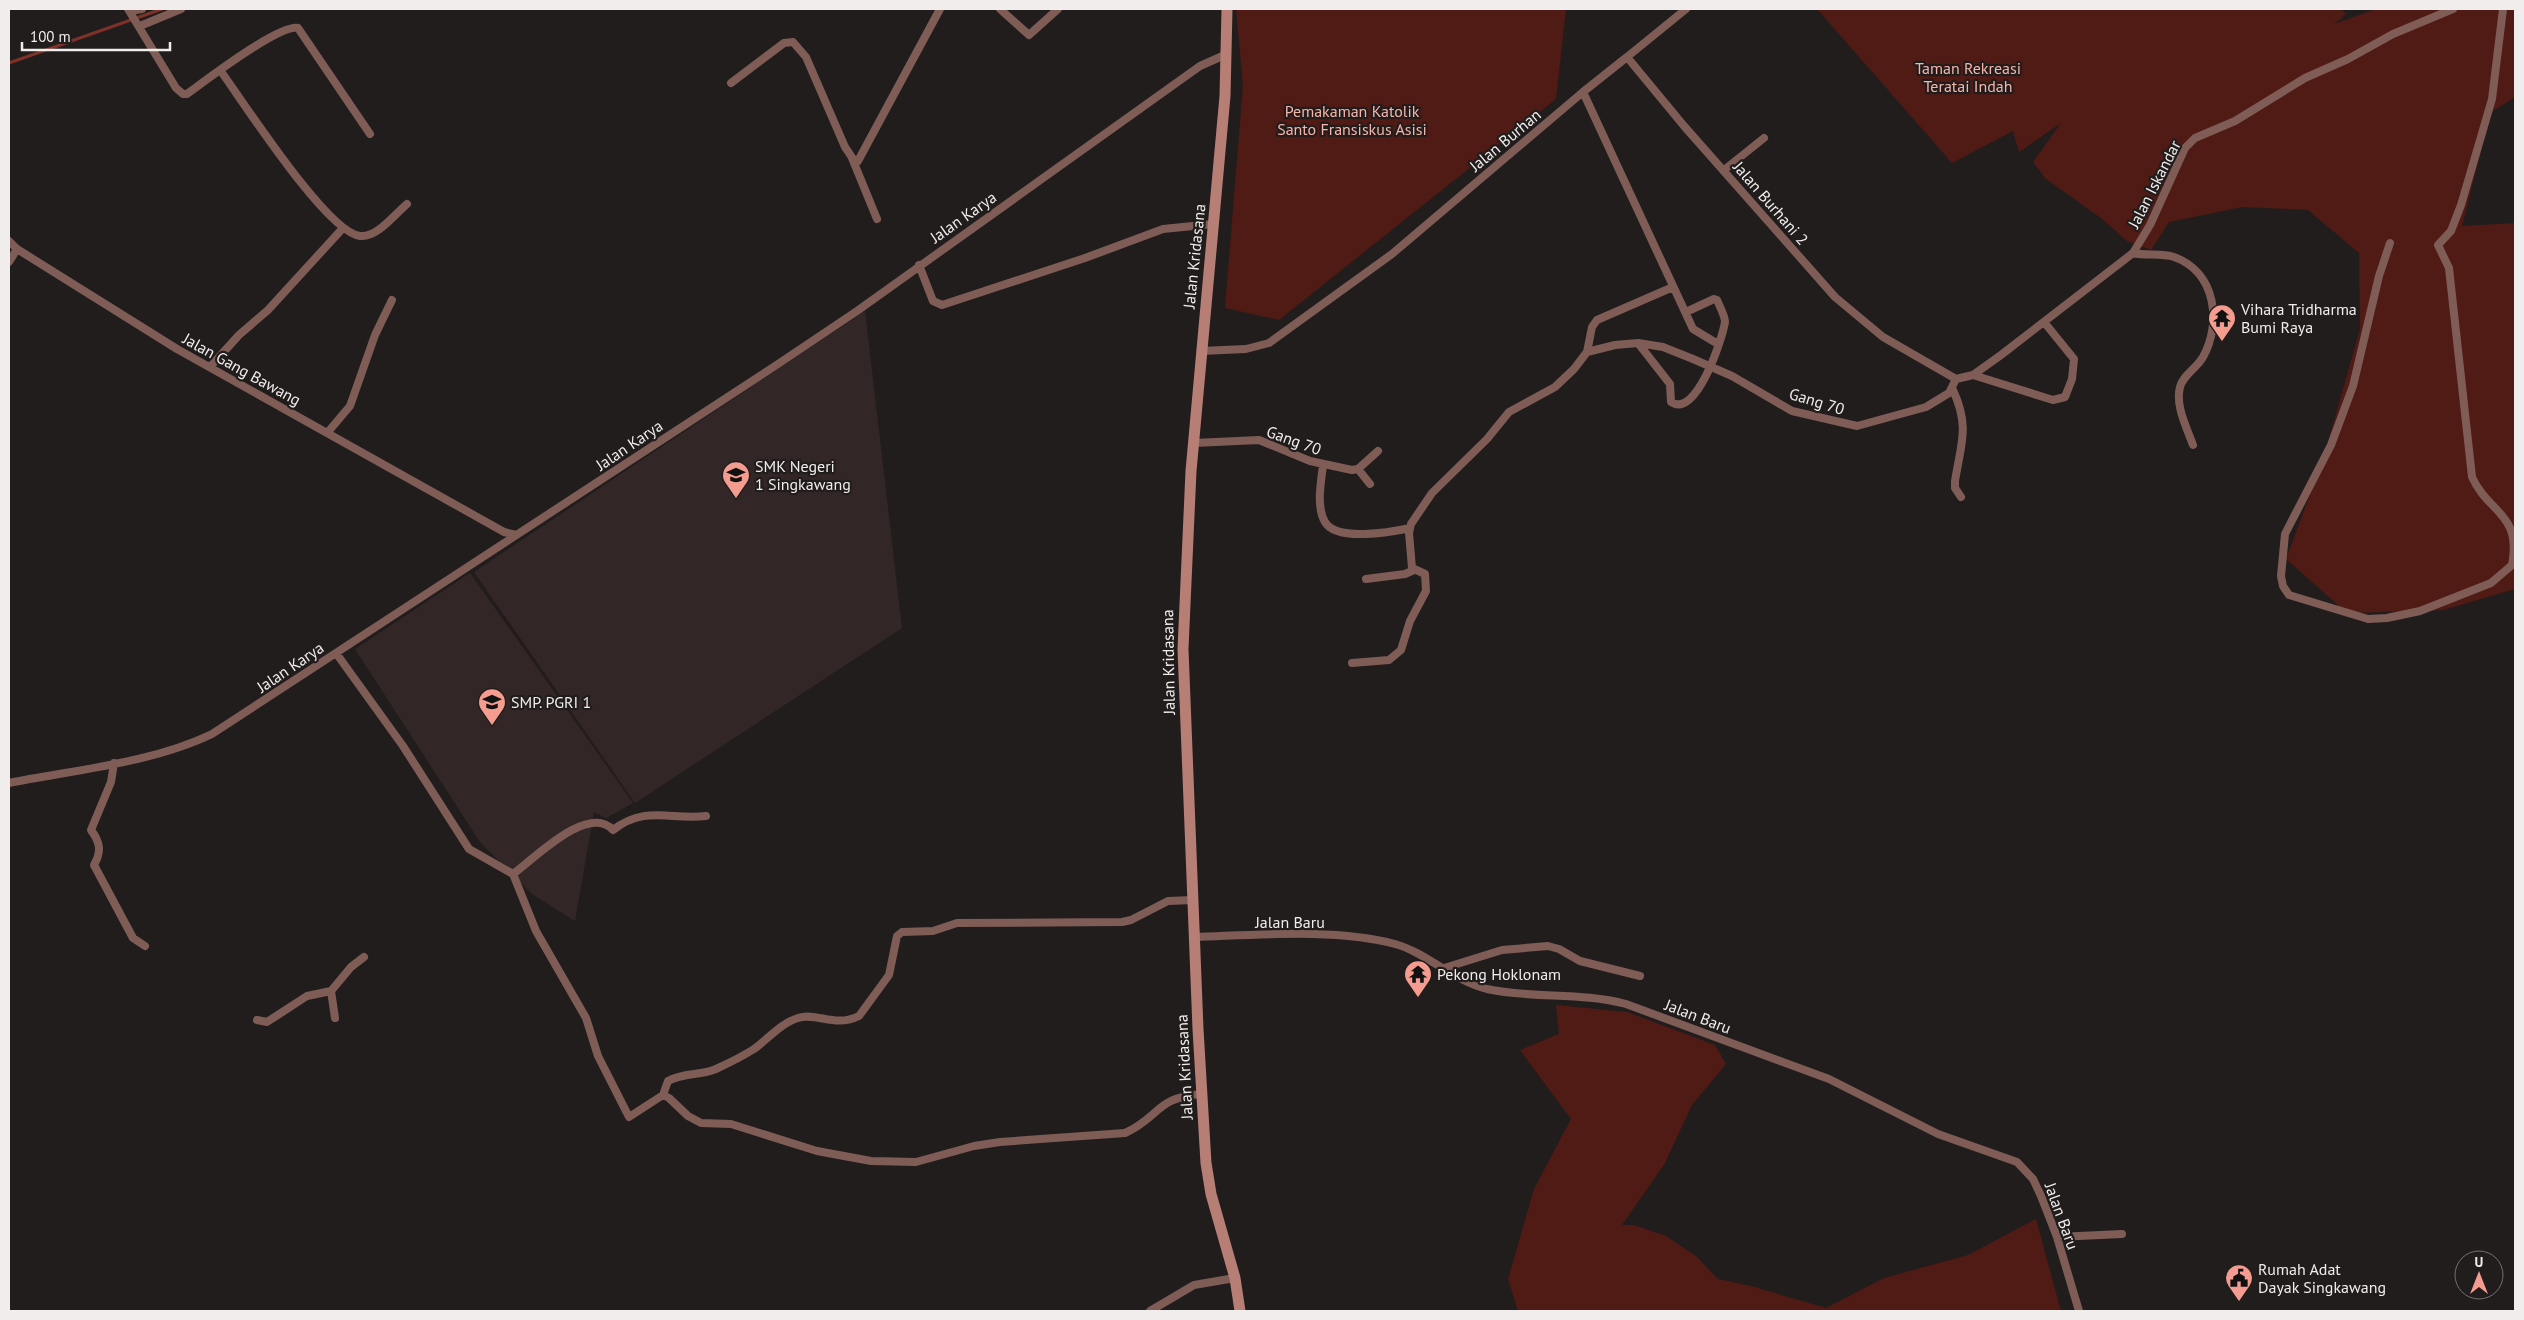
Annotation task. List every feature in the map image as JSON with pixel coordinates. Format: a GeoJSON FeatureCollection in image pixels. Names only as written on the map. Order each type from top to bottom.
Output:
{"type":"FeatureCollection","features":[{"type":"Feature","properties":{"kind":"street"},"geometry":{"type":"LineString","coordinates":[[142,9],[130,11],[160,63],[181,94],[187,94],[256,46],[291,28],[298,28],[370,134]]}},
{"type":"Feature","properties":{"kind":"street"},"geometry":{"type":"LineString","coordinates":[[139,24],[181,9]]}},
{"type":"Feature","properties":{"kind":"street"},"geometry":{"type":"LineString","coordinates":[[852,158],[856,161],[860,159],[940,9]]}},
{"type":"Feature","properties":{"kind":"street"},"geometry":{"type":"LineString","coordinates":[[1000,9],[1029,34],[1058,9]]}},
{"type":"Feature","properties":{"kind":"street","name":"Jalan Kridasana"},"geometry":{"type":"LineString","coordinates":[[1227,9],[1225,96],[1201,351],[1184,583],[1183,650],[1202,1094],[1208,1177],[1235,1278],[1240,1311]]}},
{"type":"Feature","properties":{"kind":"street"},"geometry":{"type":"LineString","coordinates":[[1686,9],[1583,92],[1693,329],[1718,344]]}},
{"type":"Feature","properties":{"kind":"street","name":"Jalan Iskandar"},"geometry":{"type":"LineString","coordinates":[[1956,379],[1973,375],[2133,253],[2150,225],[2185,148],[2195,138],[2235,120],[2304,78],[2348,59],[2394,34],[2453,9]]}},
{"type":"Feature","properties":{"kind":"street"},"geometry":{"type":"LineString","coordinates":[[2390,243],[2379,276],[2353,386],[2331,445],[2285,534],[2282,560],[2283,586],[2289,595],[2368,619],[2387,618],[2420,611],[2491,582],[2512,565],[2515,552],[2513,537],[2503,514],[2476,486],[2472,477],[2449,268],[2438,244],[2451,231],[2462,205],[2492,99],[2503,9]]}},
{"type":"Feature","properties":{"kind":"street"},"geometry":{"type":"LineString","coordinates":[[731,83],[784,43],[793,42],[806,57],[852,158],[877,219]]}},
{"type":"Feature","properties":{"kind":"street","name":"Jalan Karya"},"geometry":{"type":"LineString","coordinates":[[10,783],[172,749],[212,734],[776,366],[864,306],[1200,66],[1227,54]]}},
{"type":"Feature","properties":{"kind":"street","name":"Jalan Burhani 2"},"geometry":{"type":"LineString","coordinates":[[1626,57],[1835,297],[1883,337],[1956,379]]}},
{"type":"Feature","properties":{"kind":"street"},"geometry":{"type":"LineString","coordinates":[[220,70],[296,176],[343,228],[360,236],[371,233],[407,204]]}},
{"type":"Feature","properties":{"kind":"street","name":"Jalan Burhan"},"geometry":{"type":"LineString","coordinates":[[1201,351],[1246,349],[1270,343],[1392,254],[1583,92]]}},
{"type":"Feature","properties":{"kind":"street"},"geometry":{"type":"LineString","coordinates":[[1724,170],[1764,138]]}},
{"type":"Feature","properties":{"kind":"street"},"geometry":{"type":"LineString","coordinates":[[919,265],[933,301],[942,305],[1076,261],[1163,229],[1213,224]]}},
{"type":"Feature","properties":{"kind":"street"},"geometry":{"type":"LineString","coordinates":[[210,367],[239,335],[268,310],[343,228]]}},
{"type":"Feature","properties":{"kind":"street","name":"Jalan Gang Bawang"},"geometry":{"type":"LineString","coordinates":[[9,241],[17,249],[210,367],[467,512],[504,532],[516,535]]}},
{"type":"Feature","properties":{"kind":"street"},"geometry":{"type":"LineString","coordinates":[[9,262],[17,249]]}},
{"type":"Feature","properties":{"kind":"street"},"geometry":{"type":"LineString","coordinates":[[2133,253],[2174,257],[2194,269],[2210,290],[2213,310],[2210,341],[2194,370],[2183,380],[2179,395],[2181,410],[2193,446]]}},
{"type":"Feature","properties":{"kind":"street"},"geometry":{"type":"LineString","coordinates":[[1414,570],[1410,528],[1413,519],[1432,493],[1515,407],[1534,400],[1555,387],[1574,369],[1587,352],[1592,327],[1597,320],[1673,287]]}},
{"type":"Feature","properties":{"kind":"street"},"geometry":{"type":"LineString","coordinates":[[328,432],[350,406],[375,335],[392,300]]}},
{"type":"Feature","properties":{"kind":"street"},"geometry":{"type":"LineString","coordinates":[[1638,343],[1670,384],[1671,402],[1683,404],[1691,401],[1710,367],[1725,321],[1717,300],[1711,300],[1686,312]]}},
{"type":"Feature","properties":{"kind":"street"},"geometry":{"type":"LineString","coordinates":[[1973,375],[2053,400],[2065,397],[2072,379],[2074,359],[2044,322]]}},
{"type":"Feature","properties":{"kind":"street","name":"Gang 70"},"geometry":{"type":"LineString","coordinates":[[1587,352],[1615,345],[1638,343],[1663,347],[1710,367],[1792,411],[1857,426],[1920,409],[1953,390]]}},
{"type":"Feature","properties":{"kind":"street"},"geometry":{"type":"LineString","coordinates":[[1956,379],[1953,390],[1963,420],[1964,432],[1955,482],[1955,488],[1961,497]]}},
{"type":"Feature","properties":{"kind":"street","name":"Gang 70"},"geometry":{"type":"LineString","coordinates":[[1194,444],[1259,440],[1323,465],[1358,469]]}},
{"type":"Feature","properties":{"kind":"street"},"geometry":{"type":"LineString","coordinates":[[1370,484],[1358,469],[1378,451]]}},
{"type":"Feature","properties":{"kind":"street"},"geometry":{"type":"LineString","coordinates":[[1323,465],[1321,511],[1324,521],[1329,527],[1353,534],[1375,534],[1410,528]]}},
{"type":"Feature","properties":{"kind":"street"},"geometry":{"type":"LineString","coordinates":[[1352,663],[1389,660],[1401,650],[1410,621],[1426,591],[1425,574],[1414,570],[1405,574],[1366,580]]}},
{"type":"Feature","properties":{"kind":"street"},"geometry":{"type":"LineString","coordinates":[[336,653],[403,746],[469,849],[513,874],[536,931],[586,1018],[598,1056],[628,1117],[663,1095],[668,1080],[682,1074],[706,1073],[716,1069],[752,1050],[779,1028],[798,1018],[837,1022],[851,1020],[859,1016],[889,975],[899,933],[908,930],[943,928],[957,923],[1122,922],[1131,920],[1168,901],[1193,900]]}},
{"type":"Feature","properties":{"kind":"street"},"geometry":{"type":"LineString","coordinates":[[114,762],[111,782],[91,830],[100,842],[99,857],[94,865],[133,938],[145,946]]}},
{"type":"Feature","properties":{"kind":"street"},"geometry":{"type":"LineString","coordinates":[[513,874],[581,824],[596,822],[613,830],[625,820],[653,813],[688,818],[706,816]]}},
{"type":"Feature","properties":{"kind":"street","name":"Jalan Baru"},"geometry":{"type":"LineString","coordinates":[[1195,937],[1317,936],[1377,940],[1403,947],[1441,970],[1468,983],[1488,989],[1595,997],[1626,1004],[1841,1084],[1938,1134],[2018,1162],[2037,1187],[2057,1237],[2079,1311]]}},
{"type":"Feature","properties":{"kind":"street"},"geometry":{"type":"LineString","coordinates":[[1441,970],[1502,950],[1548,946],[1558,949],[1580,961],[1640,976]]}},
{"type":"Feature","properties":{"kind":"street"},"geometry":{"type":"LineString","coordinates":[[257,1020],[267,1022],[307,996],[331,991],[351,967],[364,957]]}},
{"type":"Feature","properties":{"kind":"street"},"geometry":{"type":"LineString","coordinates":[[331,991],[335,1018]]}},
{"type":"Feature","properties":{"kind":"street"},"geometry":{"type":"LineString","coordinates":[[663,1095],[669,1098],[688,1116],[701,1123],[731,1124],[842,1158],[895,1163],[916,1162],[974,1146],[1000,1142],[1118,1135],[1133,1130],[1168,1102],[1179,1097],[1202,1094]]}},
{"type":"Feature","properties":{"kind":"street"},"geometry":{"type":"LineString","coordinates":[[2057,1237],[2122,1234]]}},
{"type":"Feature","properties":{"kind":"street"},"geometry":{"type":"LineString","coordinates":[[1150,1311],[1194,1285],[1235,1278]]}},
{"type":"Feature","properties":{"kind":"shaded area","name":"SMK Negeri 1 Singkawang"},"geometry":{"type":"Polygon","coordinates":[[[865,311],[902,628],[635,803],[474,572],[865,311]]]}},
{"type":"Feature","properties":{"kind":"shaded area","name":"SMP. PGRI 1"},"geometry":{"type":"Polygon","coordinates":[[[470,573],[633,803],[606,818],[594,812],[575,921],[532,894],[480,842],[355,649],[470,573]]]}},
{"type":"Feature","properties":{"kind":"green space","name":"Pemakaman Katolik Santo Fransiskus Asisi"},"geometry":{"type":"Polygon","coordinates":[[[1236,9],[1566,9],[1556,99],[1279,320],[1225,308],[1243,85],[1236,9]]]}},
{"type":"Feature","properties":{"kind":"green space","name":"Taman Rekreasi Teratai Indah"},"geometry":{"type":"Polygon","coordinates":[[[1817,9],[2341,9],[2346,14],[2334,24],[2376,9],[2515,9],[2515,97],[2491,112],[2462,226],[2515,223],[2515,589],[2443,610],[2347,613],[2286,559],[2323,460],[2360,329],[2359,253],[2308,210],[2242,207],[2169,222],[2151,250],[2127,241],[2101,218],[2046,179],[2033,162],[2061,123],[2019,152],[2013,131],[1952,163],[1817,9]]]}},
{"type":"Feature","properties":{"kind":"green space"},"geometry":{"type":"Polygon","coordinates":[[[1556,1005],[1627,1012],[1715,1045],[1726,1064],[1692,1105],[1665,1163],[1622,1225],[1634,1225],[1666,1236],[1697,1257],[1718,1279],[1751,1286],[1826,1308],[1884,1278],[1968,1255],[2036,1219],[2061,1311],[1518,1311],[1508,1279],[1534,1189],[1571,1119],[1520,1050],[1559,1034],[1556,1005]]]}},
{"type":"Feature","properties":{"kind":"waterway"},"geometry":{"type":"LineString","coordinates":[[9,63],[162,9]]}},
{"type":"Feature","properties":{"kind":"place","name":"Vihara Tridharma Bumi Raya"},"geometry":{"type":"Point","coordinates":[2222,342]}},
{"type":"Feature","properties":{"kind":"place","name":"SMK Negeri 1 Singkawang"},"geometry":{"type":"Point","coordinates":[736,499]}},
{"type":"Feature","properties":{"kind":"place","name":"SMP. PGRI 1"},"geometry":{"type":"Point","coordinates":[492,726]}},
{"type":"Feature","properties":{"kind":"place","name":"Pekong Hoklonam"},"geometry":{"type":"Point","coordinates":[1418,998]}},
{"type":"Feature","properties":{"kind":"place","name":"Rumah Adat Dayak Singkawang"},"geometry":{"type":"Point","coordinates":[2239,1302]}}]}
